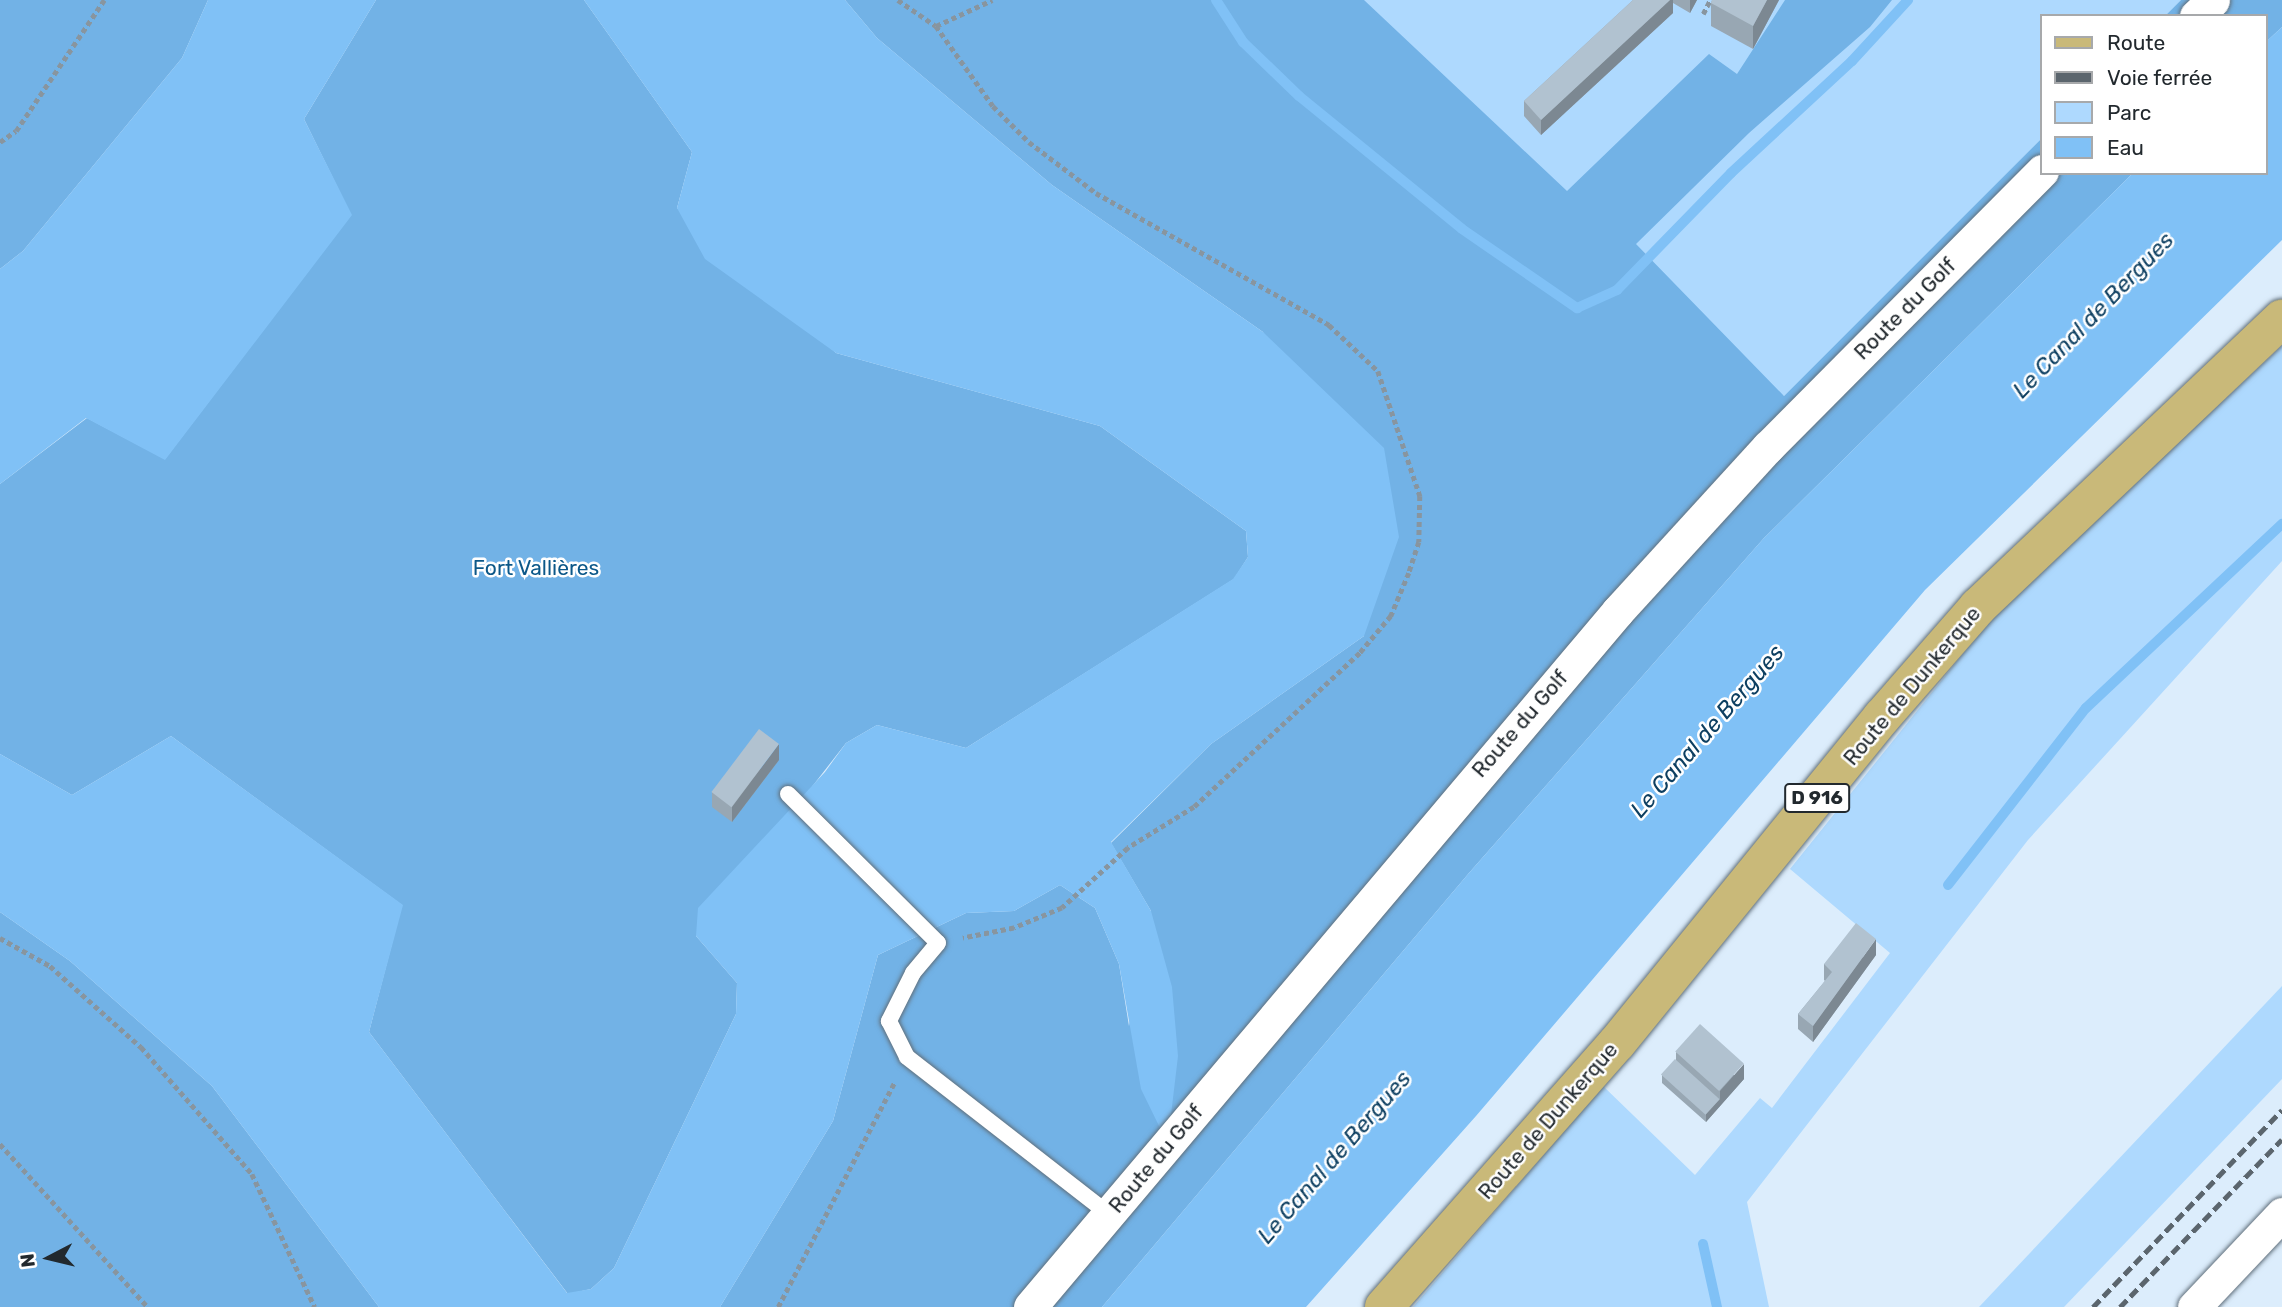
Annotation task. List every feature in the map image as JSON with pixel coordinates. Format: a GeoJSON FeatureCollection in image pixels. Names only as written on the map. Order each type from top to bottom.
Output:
{"type":"FeatureCollection","features":[{"type":"Feature","properties":{"kind":"main road","name":"Route de Dunkerque"},"geometry":{"type":"LineString","coordinates":[[1384,1307],[1624,1035],[1970,616],[2060,526],[2282,319]]}},
{"type":"Feature","properties":{"kind":"street"},"geometry":{"type":"LineString","coordinates":[[2198,14],[2213,0]]}},
{"type":"Feature","properties":{"kind":"street","name":"Route du Golf"},"geometry":{"type":"LineString","coordinates":[[1030,1307],[1110,1215],[1460,794],[1618,611],[1768,447],[2040,173]]}},
{"type":"Feature","properties":{"kind":"street"},"geometry":{"type":"LineString","coordinates":[[2194,1307],[2282,1214]]}},
{"type":"Feature","properties":{"kind":"lane"},"geometry":{"type":"LineString","coordinates":[[788,794],[938,943],[912,972],[889,1021],[907,1057],[1110,1215]]}},
{"type":"Feature","properties":{"kind":"path"},"geometry":{"type":"LineString","coordinates":[[0,142],[16,131],[104,0]]}},
{"type":"Feature","properties":{"kind":"path"},"geometry":{"type":"LineString","coordinates":[[898,0],[936,26],[993,106],[1029,142],[1108,200],[1329,325],[1378,370],[1420,496],[1419,542],[1391,616],[1360,653],[1194,807],[1112,862],[1062,908],[1014,928],[938,943]]}},
{"type":"Feature","properties":{"kind":"path"},"geometry":{"type":"LineString","coordinates":[[936,26],[992,0]]}},
{"type":"Feature","properties":{"kind":"path"},"geometry":{"type":"LineString","coordinates":[[1703,14],[1710,0]]}},
{"type":"Feature","properties":{"kind":"path"},"geometry":{"type":"LineString","coordinates":[[0,938],[50,966],[141,1047],[251,1174],[316,1307]]}},
{"type":"Feature","properties":{"kind":"path"},"geometry":{"type":"LineString","coordinates":[[778,1307],[907,1057]]}},
{"type":"Feature","properties":{"kind":"path"},"geometry":{"type":"LineString","coordinates":[[0,1144],[148,1307]]}},
{"type":"Feature","properties":{"kind":"green space"},"geometry":{"type":"Polygon","coordinates":[[[0,0],[208,0],[182,58],[23,251],[0,269],[0,0]]]}},
{"type":"Feature","properties":{"kind":"green space","name":"Fort Vallières"},"geometry":{"type":"Polygon","coordinates":[[[376,0],[584,0],[692,152],[677,208],[836,353],[1100,426],[1246,531],[1248,557],[1234,579],[966,748],[877,725],[846,743],[696,936],[737,983],[736,1014],[614,1268],[591,1289],[568,1294],[369,1032],[402,905],[171,736],[72,795],[0,754],[0,484],[87,418],[165,459],[351,215],[304,119],[376,0]]]}},
{"type":"Feature","properties":{"kind":"green space"},"geometry":{"type":"Polygon","coordinates":[[[845,0],[1364,0],[1567,191],[1709,54],[1737,74],[1785,0],[1892,0],[1870,27],[1749,133],[1636,244],[1784,396],[2040,140],[2040,175],[2131,175],[1764,538],[1469,873],[1102,1307],[720,1307],[833,1121],[878,955],[966,913],[1014,911],[1060,885],[1095,908],[1119,964],[1129,1026],[1151,911],[1111,843],[1211,744],[1364,636],[1263,332],[1052,185],[877,38],[845,0]]]}},
{"type":"Feature","properties":{"kind":"green space"},"geometry":{"type":"Polygon","coordinates":[[[1197,0],[2181,0],[2167,14],[2040,14],[2040,140],[1784,396],[1197,0]]]}},
{"type":"Feature","properties":{"kind":"green space"},"geometry":{"type":"Polygon","coordinates":[[[2181,0],[2282,0],[2282,27],[2268,40],[2268,14],[2167,14],[2181,0]]]}},
{"type":"Feature","properties":{"kind":"green space"},"geometry":{"type":"Polygon","coordinates":[[[2282,346],[2282,561],[2028,840],[1747,1202],[1769,1307],[1413,1307],[1603,1086],[1695,1175],[1760,1098],[1772,1108],[1890,953],[1790,869],[1999,609],[2282,346]]]}},
{"type":"Feature","properties":{"kind":"green space"},"geometry":{"type":"Polygon","coordinates":[[[0,912],[70,961],[212,1086],[379,1307],[0,1307],[0,912]]]}},
{"type":"Feature","properties":{"kind":"green space"},"geometry":{"type":"Polygon","coordinates":[[[2282,986],[2282,1079],[2064,1307],[1979,1307],[2282,986]]]}},
{"type":"Feature","properties":{"kind":"water"},"geometry":{"type":"Polygon","coordinates":[[[208,0],[376,0],[304,119],[352,215],[165,460],[86,418],[0,484],[0,269],[23,251],[182,58],[208,0]]]}},
{"type":"Feature","properties":{"kind":"water"},"geometry":{"type":"Polygon","coordinates":[[[584,0],[845,0],[877,38],[1052,185],[1263,332],[1384,448],[1399,537],[1364,636],[1211,744],[1111,842],[1151,911],[1172,987],[1178,1056],[1171,1115],[1160,1128],[1141,1089],[1119,964],[1095,908],[1060,885],[1014,911],[966,913],[878,955],[833,1121],[720,1307],[379,1307],[212,1086],[70,961],[0,912],[0,754],[72,795],[171,736],[403,905],[369,1032],[567,1293],[591,1289],[614,1268],[736,1014],[737,983],[696,936],[698,908],[825,772],[846,743],[877,725],[966,748],[1233,579],[1248,557],[1246,531],[1100,426],[836,353],[705,259],[677,208],[692,152],[584,0]]]}},
{"type":"Feature","properties":{"kind":"water","name":"Le Canal de Bergues"},"geometry":{"type":"Polygon","coordinates":[[[2282,27],[2282,240],[1925,590],[1476,1116],[1306,1307],[1102,1307],[1469,873],[1764,538],[2131,175],[2268,175],[2268,40],[2282,27]]]}},
{"type":"Feature","properties":{"kind":"building"},"geometry":{"type":"Polygon","coordinates":[[[1633,0],[1670,0],[1541,120],[1524,101],[1633,0]]]}},
{"type":"Feature","properties":{"kind":"building"},"geometry":{"type":"Polygon","coordinates":[[[1712,0],[1767,0],[1753,26],[1711,3],[1712,0]]]}},
{"type":"Feature","properties":{"kind":"building"},"geometry":{"type":"Polygon","coordinates":[[[759,729],[779,744],[731,807],[711,792],[759,729]]]}},
{"type":"Feature","properties":{"kind":"building"},"geometry":{"type":"Polygon","coordinates":[[[1856,923],[1876,939],[1813,1026],[1798,1014],[1832,972],[1824,964],[1856,923]]]}},
{"type":"Feature","properties":{"kind":"building"},"geometry":{"type":"Polygon","coordinates":[[[1700,1024],[1744,1063],[1719,1091],[1675,1051],[1700,1024]]]}},
{"type":"Feature","properties":{"kind":"building"},"geometry":{"type":"Polygon","coordinates":[[[1675,1059],[1720,1099],[1706,1115],[1661,1075],[1675,1059]]]}},
{"type":"Feature","properties":{"kind":"waterway"},"geometry":{"type":"LineString","coordinates":[[1216,0],[1243,42],[1299,96],[1462,229],[1577,308],[1617,290],[1731,173],[1852,61],[1908,0]]}},
{"type":"Feature","properties":{"kind":"waterway"},"geometry":{"type":"LineString","coordinates":[[1948,885],[2086,708],[2282,524]]}},
{"type":"Feature","properties":{"kind":"waterway"},"geometry":{"type":"LineString","coordinates":[[1703,1244],[1717,1307]]}},
{"type":"Feature","properties":{"kind":"railway"},"geometry":{"type":"LineString","coordinates":[[2093,1307],[2282,1110]]}},
{"type":"Feature","properties":{"kind":"railway"},"geometry":{"type":"LineString","coordinates":[[2120,1307],[2282,1139]]}}]}
